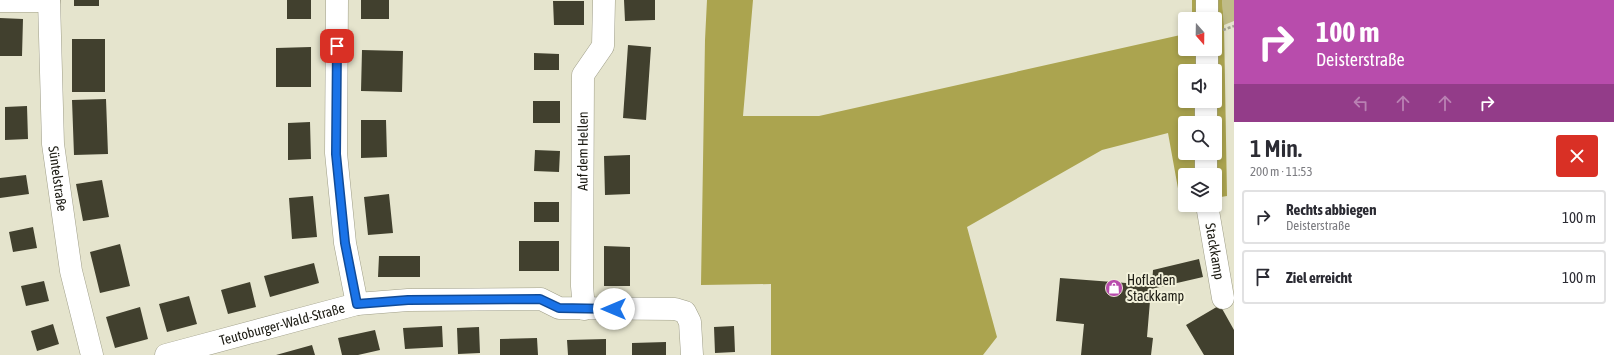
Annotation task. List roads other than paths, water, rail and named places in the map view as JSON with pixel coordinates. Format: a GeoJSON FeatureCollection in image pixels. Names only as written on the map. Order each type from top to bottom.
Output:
{"type":"FeatureCollection","features":[{"type":"Feature","properties":{"kind":"street"},"geometry":{"type":"LineString","coordinates":[[337,0],[336,154],[345,243],[357,304]]}},
{"type":"Feature","properties":{"kind":"street","name":"Auf dem Hellen"},"geometry":{"type":"LineString","coordinates":[[584,309],[582,286],[583,75],[603,46],[604,0]]}},
{"type":"Feature","properties":{"kind":"street"},"geometry":{"type":"LineString","coordinates":[[1207,0],[1207,12]]}},
{"type":"Feature","properties":{"kind":"street"},"geometry":{"type":"LineString","coordinates":[[0,1],[49,1]]}},
{"type":"Feature","properties":{"kind":"street","name":"Süntelstraße"},"geometry":{"type":"LineString","coordinates":[[49,1],[53,144],[71,271],[92,355]]}},
{"type":"Feature","properties":{"kind":"street","name":"Stackkamp"},"geometry":{"type":"LineString","coordinates":[[1208,212],[1223,298]]}},
{"type":"Feature","properties":{"kind":"street","name":"Teutoburger-Wald-Straße"},"geometry":{"type":"LineString","coordinates":[[166,355],[357,304],[408,300],[540,299],[559,308],[675,309],[685,312],[690,322],[692,355]]}},
{"type":"Feature","properties":{"kind":"place","name":"Hofladen Stackkamp"},"geometry":{"type":"Point","coordinates":[1114,288]}}]}
